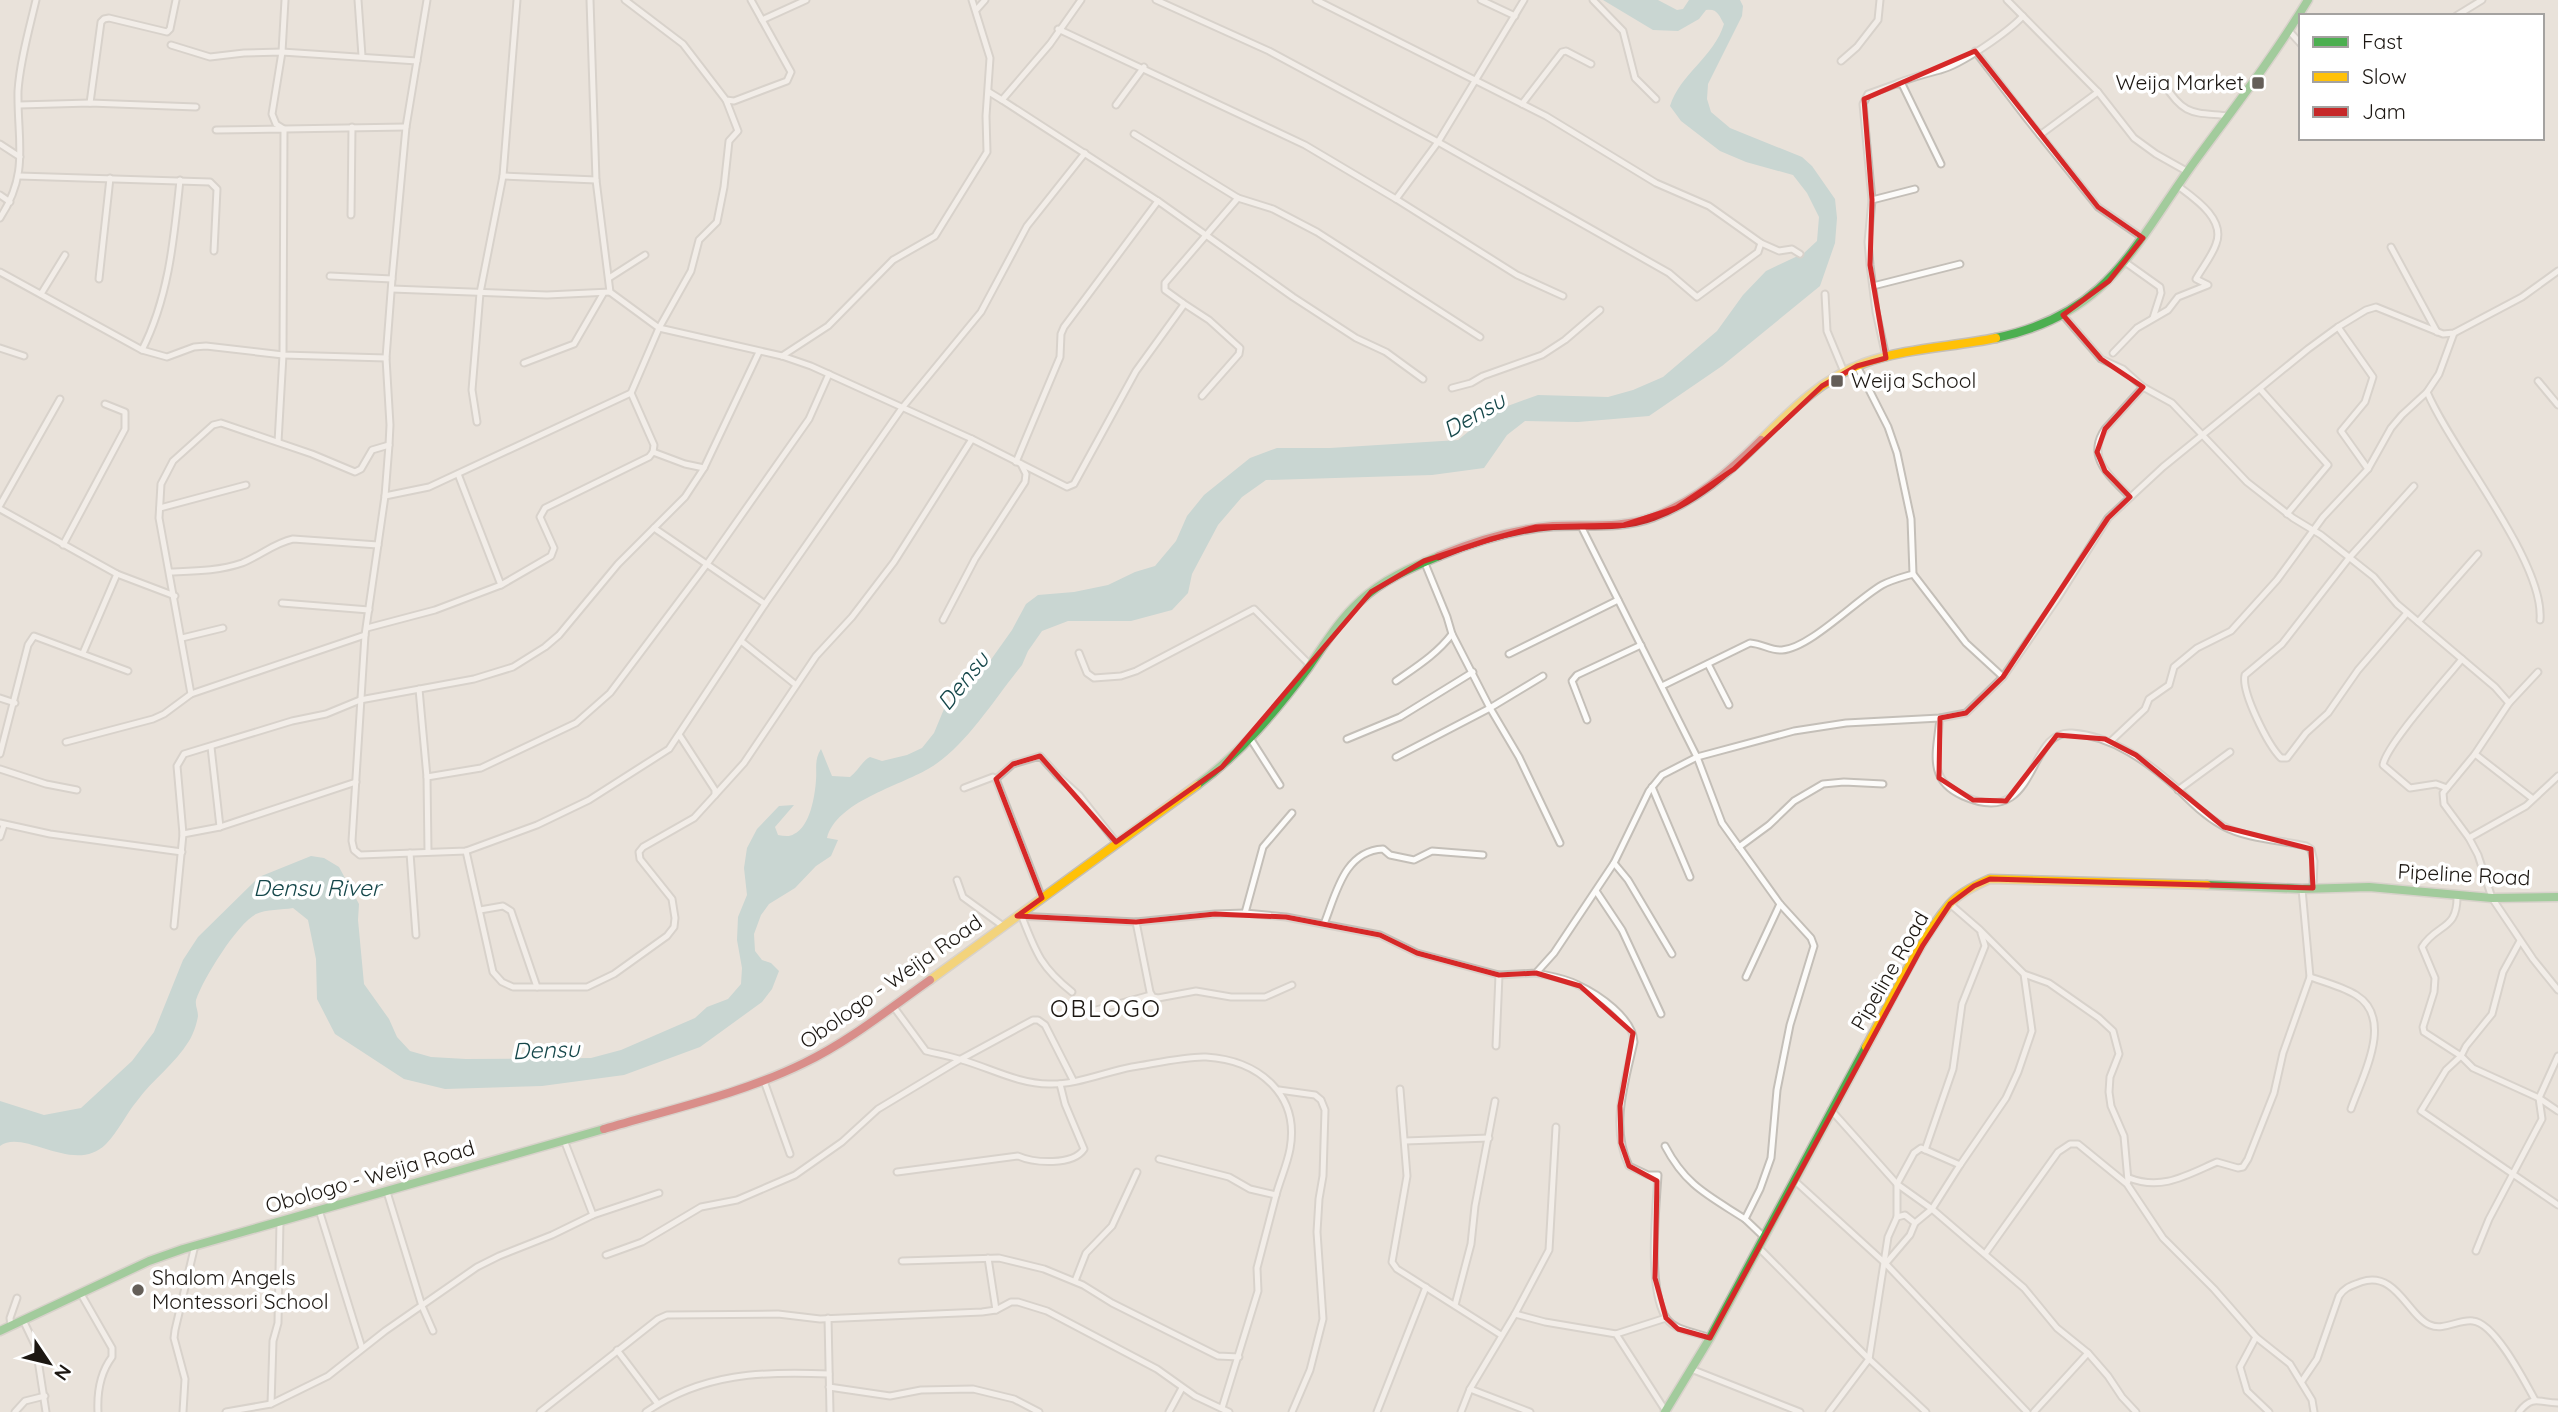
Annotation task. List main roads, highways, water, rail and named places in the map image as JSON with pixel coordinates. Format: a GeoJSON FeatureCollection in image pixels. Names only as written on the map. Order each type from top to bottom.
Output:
{"type":"FeatureCollection","features":[{"type":"Feature","properties":{"kind":"water","name":"Densu River"},"geometry":{"type":"Polygon","coordinates":[[[1603,0],[1658,0],[1677,10],[1683,9],[1689,0],[1740,0],[1743,6],[1742,16],[1708,84],[1707,99],[1711,112],[1730,128],[1802,157],[1812,166],[1835,199],[1835,243],[1820,286],[1722,366],[1649,416],[1578,422],[1525,421],[1507,435],[1484,468],[1432,475],[1266,480],[1242,497],[1218,525],[1192,574],[1188,593],[1172,610],[1131,621],[1068,621],[1042,631],[1022,665],[978,722],[942,760],[870,796],[842,814],[827,838],[838,840],[831,856],[816,866],[795,888],[769,904],[761,915],[754,934],[755,951],[762,960],[771,963],[779,971],[772,989],[762,1002],[700,1047],[624,1075],[542,1086],[445,1089],[404,1079],[335,1034],[317,999],[316,959],[308,920],[293,908],[269,910],[248,920],[221,953],[196,1000],[198,1016],[189,1041],[143,1093],[106,1144],[93,1153],[79,1155],[22,1143],[10,1142],[0,1146],[0,1101],[44,1115],[81,1108],[132,1061],[154,1032],[183,960],[198,937],[259,877],[311,856],[324,858],[339,867],[359,904],[364,984],[389,1019],[397,1037],[410,1051],[431,1057],[466,1059],[591,1058],[621,1050],[695,1018],[707,1007],[728,999],[741,984],[738,917],[747,895],[744,868],[747,848],[757,829],[779,806],[794,805],[775,827],[778,835],[792,835],[804,825],[813,802],[817,760],[821,749],[832,776],[850,777],[870,757],[882,761],[922,748],[934,733],[944,709],[990,661],[1026,604],[1038,595],[1074,592],[1108,585],[1155,566],[1176,541],[1187,516],[1204,495],[1250,458],[1277,448],[1330,448],[1458,440],[1494,411],[1538,395],[1608,397],[1663,377],[1717,331],[1743,295],[1766,271],[1804,253],[1817,241],[1819,217],[1807,193],[1793,175],[1746,162],[1720,151],[1681,121],[1670,106],[1681,84],[1719,36],[1724,24],[1717,13],[1706,10],[1699,19],[1678,31],[1653,30],[1603,0]]]}},
{"type":"Feature","properties":{"kind":"place","name":"Weija Market"},"geometry":{"type":"Point","coordinates":[2258,83]}},
{"type":"Feature","properties":{"kind":"place","name":"Weija School"},"geometry":{"type":"Point","coordinates":[1837,381]}},
{"type":"Feature","properties":{"kind":"place","name":"Shalom Angels Montessori School"},"geometry":{"type":"Point","coordinates":[138,1290]}},
{"type":"Feature","properties":{"kind":"district","name":"OBLOGO"},"geometry":{"type":"Point","coordinates":[1106,1009]}},
{"type":"Feature","properties":{"kind":"water label","name":"Densu"},"geometry":{"type":"Point","coordinates":[1474,415]}},
{"type":"Feature","properties":{"kind":"water label","name":"Densu"},"geometry":{"type":"Point","coordinates":[963,681]}},
{"type":"Feature","properties":{"kind":"water label","name":"Densu"},"geometry":{"type":"Point","coordinates":[546,1050]}}]}
